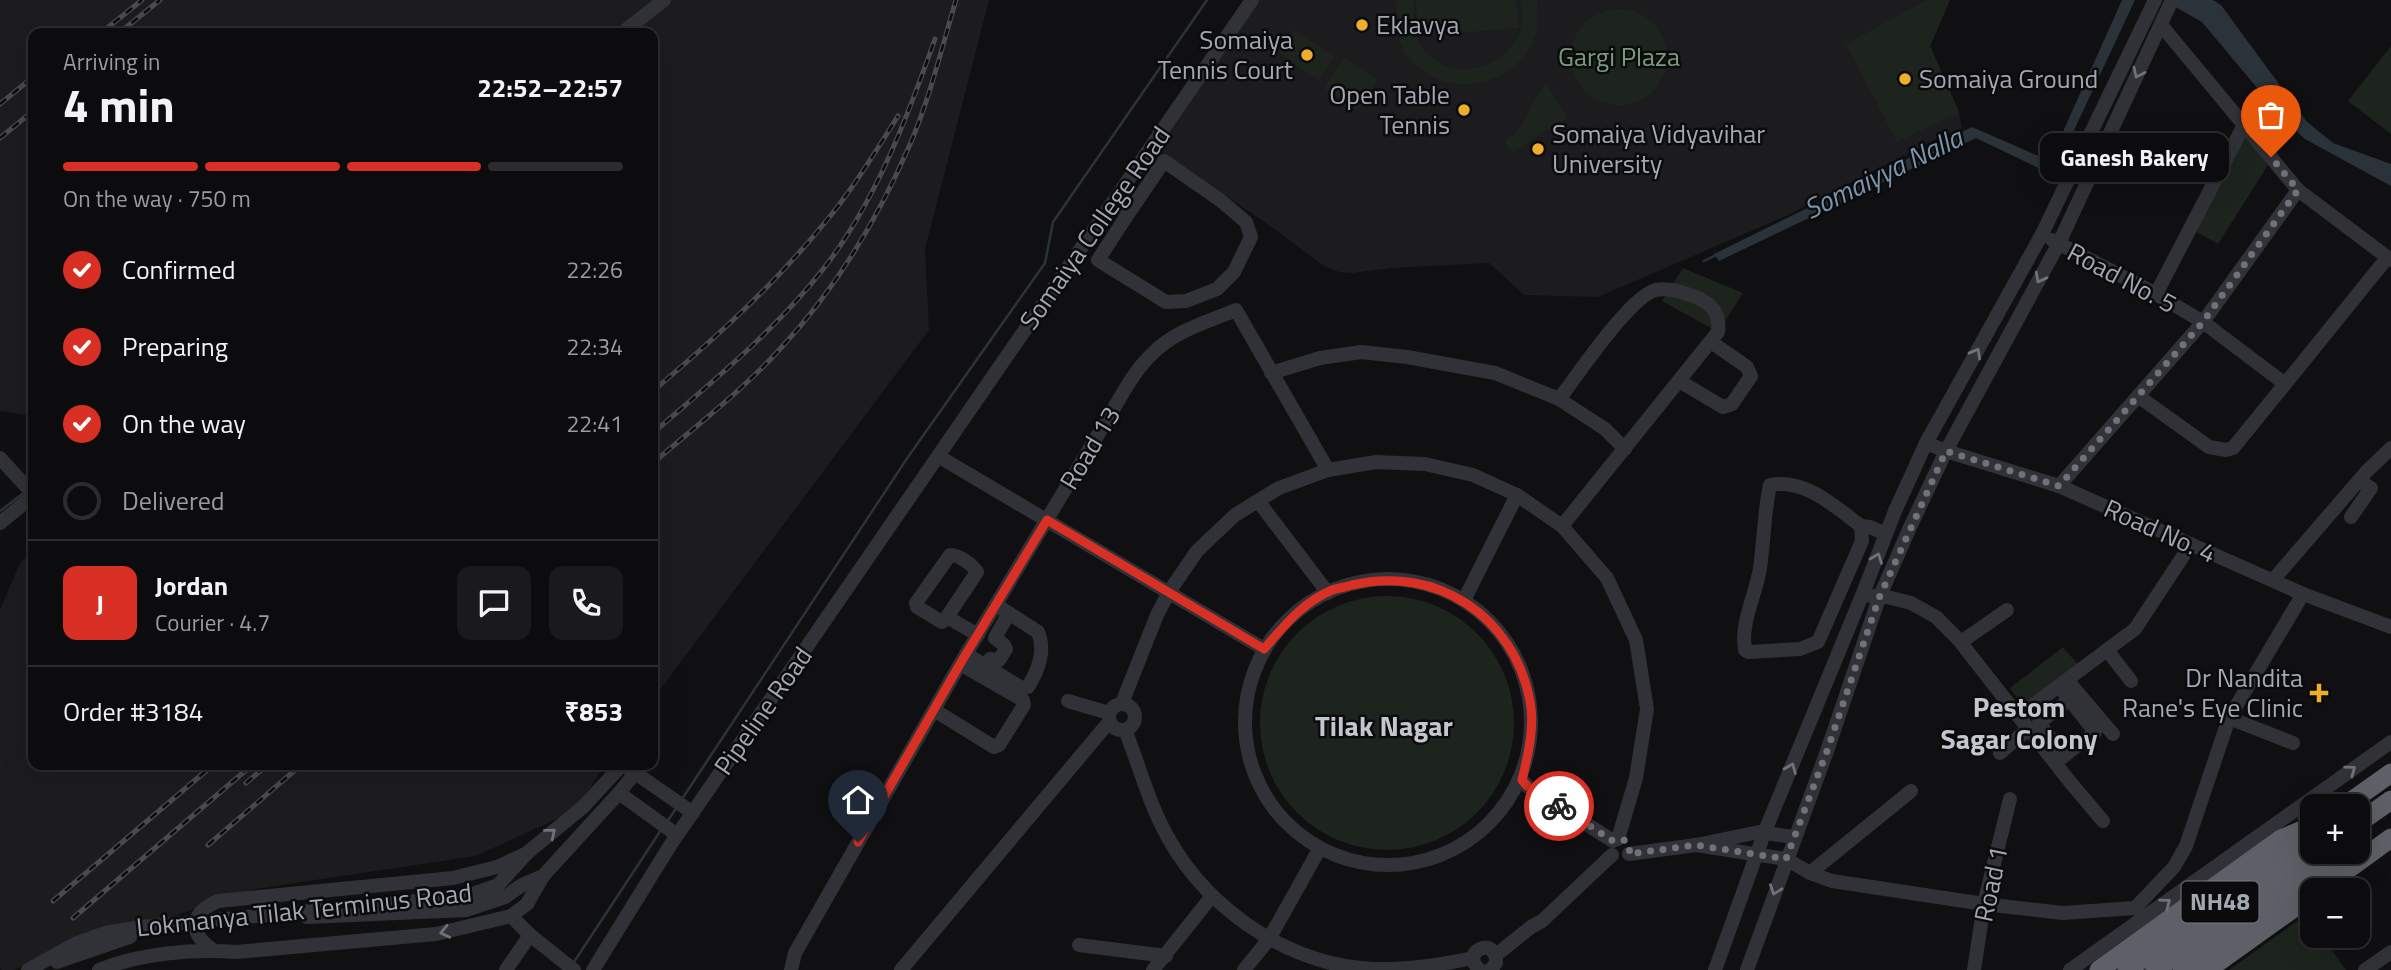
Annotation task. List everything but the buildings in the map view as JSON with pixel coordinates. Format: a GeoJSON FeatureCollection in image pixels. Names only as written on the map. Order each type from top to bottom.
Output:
{"type":"FeatureCollection","features":[{"type":"Feature","properties":{"kind":"highway"},"geometry":{"type":"LineString","coordinates":[[2361,794],[2391,773]]}},
{"type":"Feature","properties":{"kind":"highway"},"geometry":{"type":"LineString","coordinates":[[2370,824],[2384,805]]}},
{"type":"Feature","properties":{"kind":"highway"},"geometry":{"type":"LineString","coordinates":[[2099,970],[2281,839],[2300,832]]}},
{"type":"Feature","properties":{"kind":"highway"},"geometry":{"type":"LineString","coordinates":[[2336,878],[2391,838]]}},
{"type":"Feature","properties":{"kind":"highway","name":"NH48"},"geometry":{"type":"LineString","coordinates":[[2127,970],[2290,851],[2300,841]]}},
{"type":"Feature","properties":{"kind":"highway","name":"NH48"},"geometry":{"type":"LineString","coordinates":[[2155,970],[2301,864]]}},
{"type":"Feature","properties":{"kind":"highway"},"geometry":{"type":"LineString","coordinates":[[2182,970],[2328,864]]}},
{"type":"Feature","properties":{"kind":"highway"},"geometry":{"type":"LineString","coordinates":[[2207,970],[2300,905]]}},
{"type":"Feature","properties":{"kind":"street"},"geometry":{"type":"LineString","coordinates":[[628,28],[664,0]]}},
{"type":"Feature","properties":{"kind":"street","name":"Somaiya College Road"},"geometry":{"type":"LineString","coordinates":[[938,456],[1252,0]]}},
{"type":"Feature","properties":{"kind":"street"},"geometry":{"type":"LineString","coordinates":[[1715,970],[1765,831],[1926,443],[2042,234],[2155,1]]}},
{"type":"Feature","properties":{"kind":"street"},"geometry":{"type":"LineString","coordinates":[[2138,396],[2209,447],[2226,450],[2233,448],[2389,259],[2298,190],[2244,125],[2167,12]]}},
{"type":"Feature","properties":{"kind":"street"},"geometry":{"type":"LineString","coordinates":[[1746,970],[1827,751],[1879,598],[1946,451],[2059,243],[2167,12]]}},
{"type":"Feature","properties":{"kind":"street"},"geometry":{"type":"LineString","coordinates":[[2156,294],[2244,125]]}},
{"type":"Feature","properties":{"kind":"street"},"geometry":{"type":"LineString","coordinates":[[1081,248],[1166,302],[1186,301],[1217,289],[1234,272],[1251,237],[1246,222],[1220,200],[1149,150]]}},
{"type":"Feature","properties":{"kind":"street"},"geometry":{"type":"LineString","coordinates":[[1098,260],[1164,161]]}},
{"type":"Feature","properties":{"kind":"street"},"geometry":{"type":"LineString","coordinates":[[2059,486],[2203,322],[2298,190]]}},
{"type":"Feature","properties":{"kind":"street"},"geometry":{"type":"LineString","coordinates":[[1113,203],[1128,214]]}},
{"type":"Feature","properties":{"kind":"street","name":"Road No. 5"},"geometry":{"type":"LineString","coordinates":[[2042,234],[2203,322],[2285,384]]}},
{"type":"Feature","properties":{"kind":"street"},"geometry":{"type":"LineString","coordinates":[[1559,399],[1630,306],[1653,290],[1666,288],[1708,303],[1715,310],[1720,321],[1718,332],[1711,342],[1562,526]]}},
{"type":"Feature","properties":{"kind":"street","name":"Road 13"},"geometry":{"type":"LineString","coordinates":[[791,970],[795,953],[963,659],[978,635],[1002,609],[1047,520],[1135,373],[1153,352],[1177,335],[1236,310],[1328,470]]}},
{"type":"Feature","properties":{"kind":"street"},"geometry":{"type":"LineString","coordinates":[[1992,324],[2010,334]]}},
{"type":"Feature","properties":{"kind":"street"},"geometry":{"type":"LineString","coordinates":[[1679,381],[1723,407],[1732,404],[1751,376],[1747,367],[1711,342]]}},
{"type":"Feature","properties":{"kind":"street"},"geometry":{"type":"LineString","coordinates":[[1271,373],[1320,358],[1361,352],[1407,357],[1495,373],[1559,399],[1605,429],[1625,449]]}},
{"type":"Feature","properties":{"kind":"street","name":"Road No. 4"},"geometry":{"type":"LineString","coordinates":[[1926,443],[2059,486],[2303,594],[2391,627]]}},
{"type":"Feature","properties":{"kind":"street"},"geometry":{"type":"LineString","coordinates":[[2273,580],[2359,481],[2391,449]]}},
{"type":"Feature","properties":{"kind":"street"},"geometry":{"type":"LineString","coordinates":[[938,456],[1264,649]]}},
{"type":"Feature","properties":{"kind":"street","name":"Pipeline Road"},"geometry":{"type":"LineString","coordinates":[[593,970],[667,828],[938,456]]}},
{"type":"Feature","properties":{"kind":"street"},"geometry":{"type":"LineString","coordinates":[[0,458],[28,489]]}},
{"type":"Feature","properties":{"kind":"street"},"geometry":{"type":"LineString","coordinates":[[1122,703],[1169,592],[1197,551],[1235,515],[1279,488],[1328,470],[1376,462],[1425,464],[1473,475],[1517,495],[1562,526],[1607,578],[1636,640],[1647,709],[1636,778],[1614,845]]}},
{"type":"Feature","properties":{"kind":"street"},"geometry":{"type":"LineString","coordinates":[[2351,517],[2371,488],[2359,481]]}},
{"type":"Feature","properties":{"kind":"street"},"geometry":{"type":"LineString","coordinates":[[1861,526],[1862,541],[1818,642],[1800,649],[1745,650],[1743,638],[1760,569],[1763,514],[1770,485],[1782,482],[1808,489],[1861,526],[1886,534]]}},
{"type":"Feature","properties":{"kind":"street"},"geometry":{"type":"LineString","coordinates":[[0,523],[28,495]]}},
{"type":"Feature","properties":{"kind":"street"},"geometry":{"type":"LineString","coordinates":[[1464,600],[1517,495]]}},
{"type":"Feature","properties":{"kind":"street"},"geometry":{"type":"LineString","coordinates":[[1258,501],[1328,593]]}},
{"type":"Feature","properties":{"kind":"street"},"geometry":{"type":"LineString","coordinates":[[2020,715],[2135,629],[2191,544]]}},
{"type":"Feature","properties":{"kind":"street"},"geometry":{"type":"LineString","coordinates":[[953,554],[976,572],[947,617],[942,622],[917,607],[916,603],[948,556],[953,554]]}},
{"type":"Feature","properties":{"kind":"street"},"geometry":{"type":"LineString","coordinates":[[1376,579],[1422,583],[1464,600],[1496,627],[1519,662],[1531,702],[1530,744],[1522,780],[1491,822],[1454,849],[1410,863],[1364,863],[1320,848],[1289,826],[1264,796],[1249,761],[1244,722],[1249,684],[1264,649],[1293,614],[1328,593],[1376,579]]}},
{"type":"Feature","properties":{"kind":"street"},"geometry":{"type":"LineString","coordinates":[[1863,593],[1911,603],[1936,617],[1961,642],[2029,728],[2060,759]]}},
{"type":"Feature","properties":{"kind":"street"},"geometry":{"type":"LineString","coordinates":[[2139,913],[2174,867],[2186,846],[2229,718],[2303,594]]}},
{"type":"Feature","properties":{"kind":"street"},"geometry":{"type":"LineString","coordinates":[[963,659],[985,666],[1021,688],[1028,687],[1038,671],[1040,635],[1002,609],[995,638],[1006,649],[999,660],[990,659],[985,666]]}},
{"type":"Feature","properties":{"kind":"street"},"geometry":{"type":"LineString","coordinates":[[1961,642],[2007,610]]}},
{"type":"Feature","properties":{"kind":"street"},"geometry":{"type":"LineString","coordinates":[[947,617],[978,635]]}},
{"type":"Feature","properties":{"kind":"street"},"geometry":{"type":"LineString","coordinates":[[2107,650],[2131,681]]}},
{"type":"Feature","properties":{"kind":"street"},"geometry":{"type":"LineString","coordinates":[[934,710],[994,747],[999,745],[1024,705],[1023,700],[963,659]]}},
{"type":"Feature","properties":{"kind":"street"},"geometry":{"type":"LineString","coordinates":[[2060,759],[2095,732],[2070,699],[2063,683]]}},
{"type":"Feature","properties":{"kind":"street"},"geometry":{"type":"LineString","coordinates":[[2063,683],[2113,734]]}},
{"type":"Feature","properties":{"kind":"street"},"geometry":{"type":"LineString","coordinates":[[2070,699],[2039,723],[2070,782],[2103,821]]}},
{"type":"Feature","properties":{"kind":"street"},"geometry":{"type":"LineString","coordinates":[[1068,701],[1116,724],[1133,725],[1135,713],[1130,706],[1122,703],[1112,707],[1116,724],[1158,820],[1181,860],[1212,896],[1239,920],[1269,939],[1318,959],[1371,969],[1487,965],[1531,927],[1542,921],[1614,845],[1624,840],[1629,844],[1629,854],[1696,845],[1765,831],[1794,837]]}},
{"type":"Feature","properties":{"kind":"street"},"geometry":{"type":"LineString","coordinates":[[2229,718],[2294,743]]}},
{"type":"Feature","properties":{"kind":"street"},"geometry":{"type":"LineString","coordinates":[[901,970],[1090,747],[1116,724]]}},
{"type":"Feature","properties":{"kind":"street"},"geometry":{"type":"LineString","coordinates":[[2000,753],[2029,728]]}},
{"type":"Feature","properties":{"kind":"street"},"geometry":{"type":"LineString","coordinates":[[2070,970],[2139,913],[2391,742]]}},
{"type":"Feature","properties":{"kind":"street","name":"Lokmanya Tilak Terminus Road"},"geometry":{"type":"LineString","coordinates":[[31,969],[76,943],[104,933],[141,927],[463,897],[483,891],[498,885],[527,853],[626,770]]}},
{"type":"Feature","properties":{"kind":"street","name":"Lokmanya Tilak Terminus Road"},"geometry":{"type":"LineString","coordinates":[[31,969],[50,965],[128,937],[302,918],[466,910],[505,897],[522,885],[543,876],[620,793],[629,770]]}},
{"type":"Feature","properties":{"kind":"street"},"geometry":{"type":"LineString","coordinates":[[634,770],[683,806]]}},
{"type":"Feature","properties":{"kind":"street"},"geometry":{"type":"LineString","coordinates":[[1522,780],[1614,845]]}},
{"type":"Feature","properties":{"kind":"street"},"geometry":{"type":"LineString","coordinates":[[1810,873],[1912,791]]}},
{"type":"Feature","properties":{"kind":"street"},"geometry":{"type":"LineString","coordinates":[[620,793],[667,828]]}},
{"type":"Feature","properties":{"kind":"street","name":"Road 1"},"geometry":{"type":"LineString","coordinates":[[1974,970],[1984,904],[2010,799]]}},
{"type":"Feature","properties":{"kind":"street"},"geometry":{"type":"LineString","coordinates":[[2343,878],[2391,844]]}},
{"type":"Feature","properties":{"kind":"street"},"geometry":{"type":"LineString","coordinates":[[1696,845],[1786,859],[1810,873],[1832,881],[1984,904],[2063,912],[2139,913]]}},
{"type":"Feature","properties":{"kind":"street"},"geometry":{"type":"LineString","coordinates":[[1244,970],[1269,939],[1320,848]]}},
{"type":"Feature","properties":{"kind":"street"},"geometry":{"type":"LineString","coordinates":[[213,950],[201,942],[195,931],[197,915],[206,906],[218,901],[453,877],[497,867],[527,853]]}},
{"type":"Feature","properties":{"kind":"street"},"geometry":{"type":"LineString","coordinates":[[99,970],[152,956],[213,950],[236,952],[436,934],[511,916],[527,904],[543,876]]}},
{"type":"Feature","properties":{"kind":"street"},"geometry":{"type":"LineString","coordinates":[[1153,970],[1212,896]]}},
{"type":"Feature","properties":{"kind":"street"},"geometry":{"type":"LineString","coordinates":[[2213,970],[2300,906]]}},
{"type":"Feature","properties":{"kind":"street"},"geometry":{"type":"LineString","coordinates":[[511,916],[570,967]]}},
{"type":"Feature","properties":{"kind":"street"},"geometry":{"type":"LineString","coordinates":[[506,970],[530,935]]}},
{"type":"Feature","properties":{"kind":"street"},"geometry":{"type":"LineString","coordinates":[[1079,945],[1166,956]]}},
{"type":"Feature","properties":{"kind":"street"},"geometry":{"type":"LineString","coordinates":[[2365,970],[2391,952]]}},
{"type":"Feature","properties":{"kind":"shaded area"},"geometry":{"type":"Polygon","coordinates":[[[0,0],[989,0],[925,249],[929,330],[658,692],[658,28],[28,28],[28,415],[0,411],[0,0]]]}},
{"type":"Feature","properties":{"kind":"shaded area","name":"Somaiya Vidyavihar University"},"geometry":{"type":"Polygon","coordinates":[[[1254,0],[1950,0],[1930,46],[1959,112],[1962,129],[1944,135],[1786,216],[1598,297],[1524,295],[1489,263],[1339,272],[1322,265],[1279,232],[1153,146],[1254,0]]]}},
{"type":"Feature","properties":{"kind":"shaded area"},"geometry":{"type":"Polygon","coordinates":[[[28,556],[28,770],[601,770],[578,809],[476,856],[255,889],[165,919],[57,947],[15,970],[2,970],[0,610],[20,563],[28,556]]]}},
{"type":"Feature","properties":{"kind":"green space"},"geometry":{"type":"Polygon","coordinates":[[[1396,0],[1413,0],[1415,27],[1420,43],[1430,56],[1442,64],[1457,68],[1472,69],[1487,65],[1501,57],[1512,46],[1521,28],[1521,0],[1537,0],[1536,33],[1528,50],[1503,74],[1488,81],[1453,83],[1421,69],[1406,55],[1399,37],[1396,0]]]}},
{"type":"Feature","properties":{"kind":"green space"},"geometry":{"type":"Polygon","coordinates":[[[1416,0],[1516,0],[1519,28],[1418,36],[1416,0]]]}},
{"type":"Feature","properties":{"kind":"green space","name":"Somaiya Ground"},"geometry":{"type":"Polygon","coordinates":[[[1927,0],[1950,0],[1930,46],[1959,112],[1897,142],[1846,44],[1927,0]]]}},
{"type":"Feature","properties":{"kind":"green space","name":"Gargi Plaza"},"geometry":{"type":"Polygon","coordinates":[[[1619,9],[1637,13],[1653,23],[1663,39],[1667,57],[1663,75],[1653,91],[1637,101],[1619,105],[1601,101],[1585,91],[1575,75],[1571,57],[1575,39],[1585,23],[1601,13],[1619,9]]]}},
{"type":"Feature","properties":{"kind":"green space","name":"Somaiya Tennis Court"},"geometry":{"type":"Polygon","coordinates":[[[1294,30],[1334,57],[1319,80],[1279,53],[1294,30]]]}},
{"type":"Feature","properties":{"kind":"green space"},"geometry":{"type":"Polygon","coordinates":[[[2391,46],[2391,134],[2348,101],[2391,46]]]}},
{"type":"Feature","properties":{"kind":"green space"},"geometry":{"type":"Polygon","coordinates":[[[1344,57],[1378,79],[1357,110],[1324,88],[1344,57]]]}},
{"type":"Feature","properties":{"kind":"green space"},"geometry":{"type":"Polygon","coordinates":[[[1546,83],[1568,118],[1512,152],[1505,143],[1506,139],[1519,129],[1546,83]]]}},
{"type":"Feature","properties":{"kind":"green space"},"geometry":{"type":"Polygon","coordinates":[[[2244,135],[2268,165],[2218,244],[2193,230],[2244,135]]]}},
{"type":"Feature","properties":{"kind":"green space"},"geometry":{"type":"Polygon","coordinates":[[[1683,268],[1743,293],[1718,332],[1662,301],[1683,268]]]}},
{"type":"Feature","properties":{"kind":"green space"},"geometry":{"type":"Polygon","coordinates":[[[1387,596],[1436,606],[1458,617],[1477,633],[1493,652],[1504,674],[1514,723],[1504,772],[1493,794],[1477,813],[1458,829],[1436,840],[1387,850],[1338,840],[1316,829],[1297,813],[1281,794],[1270,772],[1260,723],[1270,674],[1281,652],[1297,633],[1316,617],[1338,606],[1387,596]]]}},
{"type":"Feature","properties":{"kind":"green space"},"geometry":{"type":"Polygon","coordinates":[[[2063,647],[2085,673],[2030,717],[2010,688],[2063,647]]]}},
{"type":"Feature","properties":{"kind":"green space"},"geometry":{"type":"Polygon","coordinates":[[[2300,919],[2300,948],[2330,948],[2346,970],[2229,970],[2300,919]]]}},
{"type":"Feature","properties":{"kind":"water"},"geometry":{"type":"Polygon","coordinates":[[[2122,0],[2135,0],[2053,175],[1976,138],[1719,261],[1714,254],[1972,127],[2043,158],[2053,154],[2122,0]]]}},
{"type":"Feature","properties":{"kind":"water"},"geometry":{"type":"Polygon","coordinates":[[[2163,0],[2213,0],[2221,5],[2307,122],[2333,143],[2391,164],[2391,186],[2305,139],[2284,120],[2202,22],[2163,0]]]}},
{"type":"Feature","properties":{"kind":"waterway"},"geometry":{"type":"LineString","coordinates":[[682,799],[908,457],[1045,263],[1053,222],[1207,0]]}},
{"type":"Feature","properties":{"kind":"waterway","name":"Somaiyya Nalla"},"geometry":{"type":"LineString","coordinates":[[1704,261],[1716,255]]}},
{"type":"Feature","properties":{"kind":"waterway"},"geometry":{"type":"LineString","coordinates":[[0,511],[25,492]]}},
{"type":"Feature","properties":{"kind":"waterway"},"geometry":{"type":"LineString","coordinates":[[667,822],[677,807]]}},
{"type":"Feature","properties":{"kind":"waterway"},"geometry":{"type":"LineString","coordinates":[[574,962],[661,830]]}},
{"type":"Feature","properties":{"kind":"railway"},"geometry":{"type":"LineString","coordinates":[[107,28],[142,0]]}},
{"type":"Feature","properties":{"kind":"railway"},"geometry":{"type":"LineString","coordinates":[[125,28],[160,0]]}},
{"type":"Feature","properties":{"kind":"railway"},"geometry":{"type":"LineString","coordinates":[[658,459],[765,364],[819,302],[854,251],[885,198],[918,125],[956,0]]}},
{"type":"Feature","properties":{"kind":"railway"},"geometry":{"type":"LineString","coordinates":[[658,429],[721,375],[785,313],[843,242],[875,187],[913,99],[935,39]]}},
{"type":"Feature","properties":{"kind":"railway"},"geometry":{"type":"LineString","coordinates":[[0,104],[28,81]]}},
{"type":"Feature","properties":{"kind":"railway"},"geometry":{"type":"LineString","coordinates":[[0,138],[28,115]]}},
{"type":"Feature","properties":{"kind":"railway"},"geometry":{"type":"LineString","coordinates":[[658,387],[741,312],[803,249],[833,213],[898,116]]}},
{"type":"Feature","properties":{"kind":"railway"},"geometry":{"type":"LineString","coordinates":[[53,901],[207,770]]}},
{"type":"Feature","properties":{"kind":"railway"},"geometry":{"type":"LineString","coordinates":[[73,918],[246,770]]}},
{"type":"Feature","properties":{"kind":"railway"},"geometry":{"type":"LineString","coordinates":[[246,783],[261,770]]}},
{"type":"Feature","properties":{"kind":"railway"},"geometry":{"type":"LineString","coordinates":[[208,845],[295,770]]}},
{"type":"Feature","properties":{"kind":"way so far"},"geometry":{"type":"LineString","coordinates":[[1559,806],[1613,841],[1618,839],[1627,842],[1630,847],[1629,854],[1696,845],[1786,859],[1827,751],[1879,598],[1946,451],[2059,486],[2203,322],[2298,190],[2271,157]]}},
{"type":"Feature","properties":{"kind":"place","name":"Eklavya"},"geometry":{"type":"Point","coordinates":[1362,25]}},
{"type":"Feature","properties":{"kind":"place","name":"Somaiya Tennis Court"},"geometry":{"type":"Point","coordinates":[1307,55]}},
{"type":"Feature","properties":{"kind":"place","name":"Somaiya Ground"},"geometry":{"type":"Point","coordinates":[1905,79]}},
{"type":"Feature","properties":{"kind":"place","name":"Open Table Tennis"},"geometry":{"type":"Point","coordinates":[1464,110]}},
{"type":"Feature","properties":{"kind":"place","name":"Somaiya Vidyavihar University"},"geometry":{"type":"Point","coordinates":[1538,149]}},
{"type":"Feature","properties":{"kind":"place","name":"Ganesh Bakery"},"geometry":{"type":"Point","coordinates":[2271,157]}},
{"type":"Feature","properties":{"kind":"place","name":"Dr Nandita Rane's Eye Clinic"},"geometry":{"type":"Point","coordinates":[2319,693]}},
{"type":"Feature","properties":{"kind":"district","name":"Pestom Sagar Colony"},"geometry":{"type":"Point","coordinates":[2019,723]}},
{"type":"Feature","properties":{"kind":"district","name":"Tilak Nagar"},"geometry":{"type":"Point","coordinates":[1384,726]}},
{"type":"Feature","properties":{"kind":"route"},"geometry":{"type":"LineString","coordinates":[[858,842],[960,664],[1047,520],[1264,649],[1293,614],[1332,590],[1376,579],[1422,583],[1464,600],[1496,627],[1519,662],[1531,702],[1530,744],[1522,780],[1559,806]]}}]}
